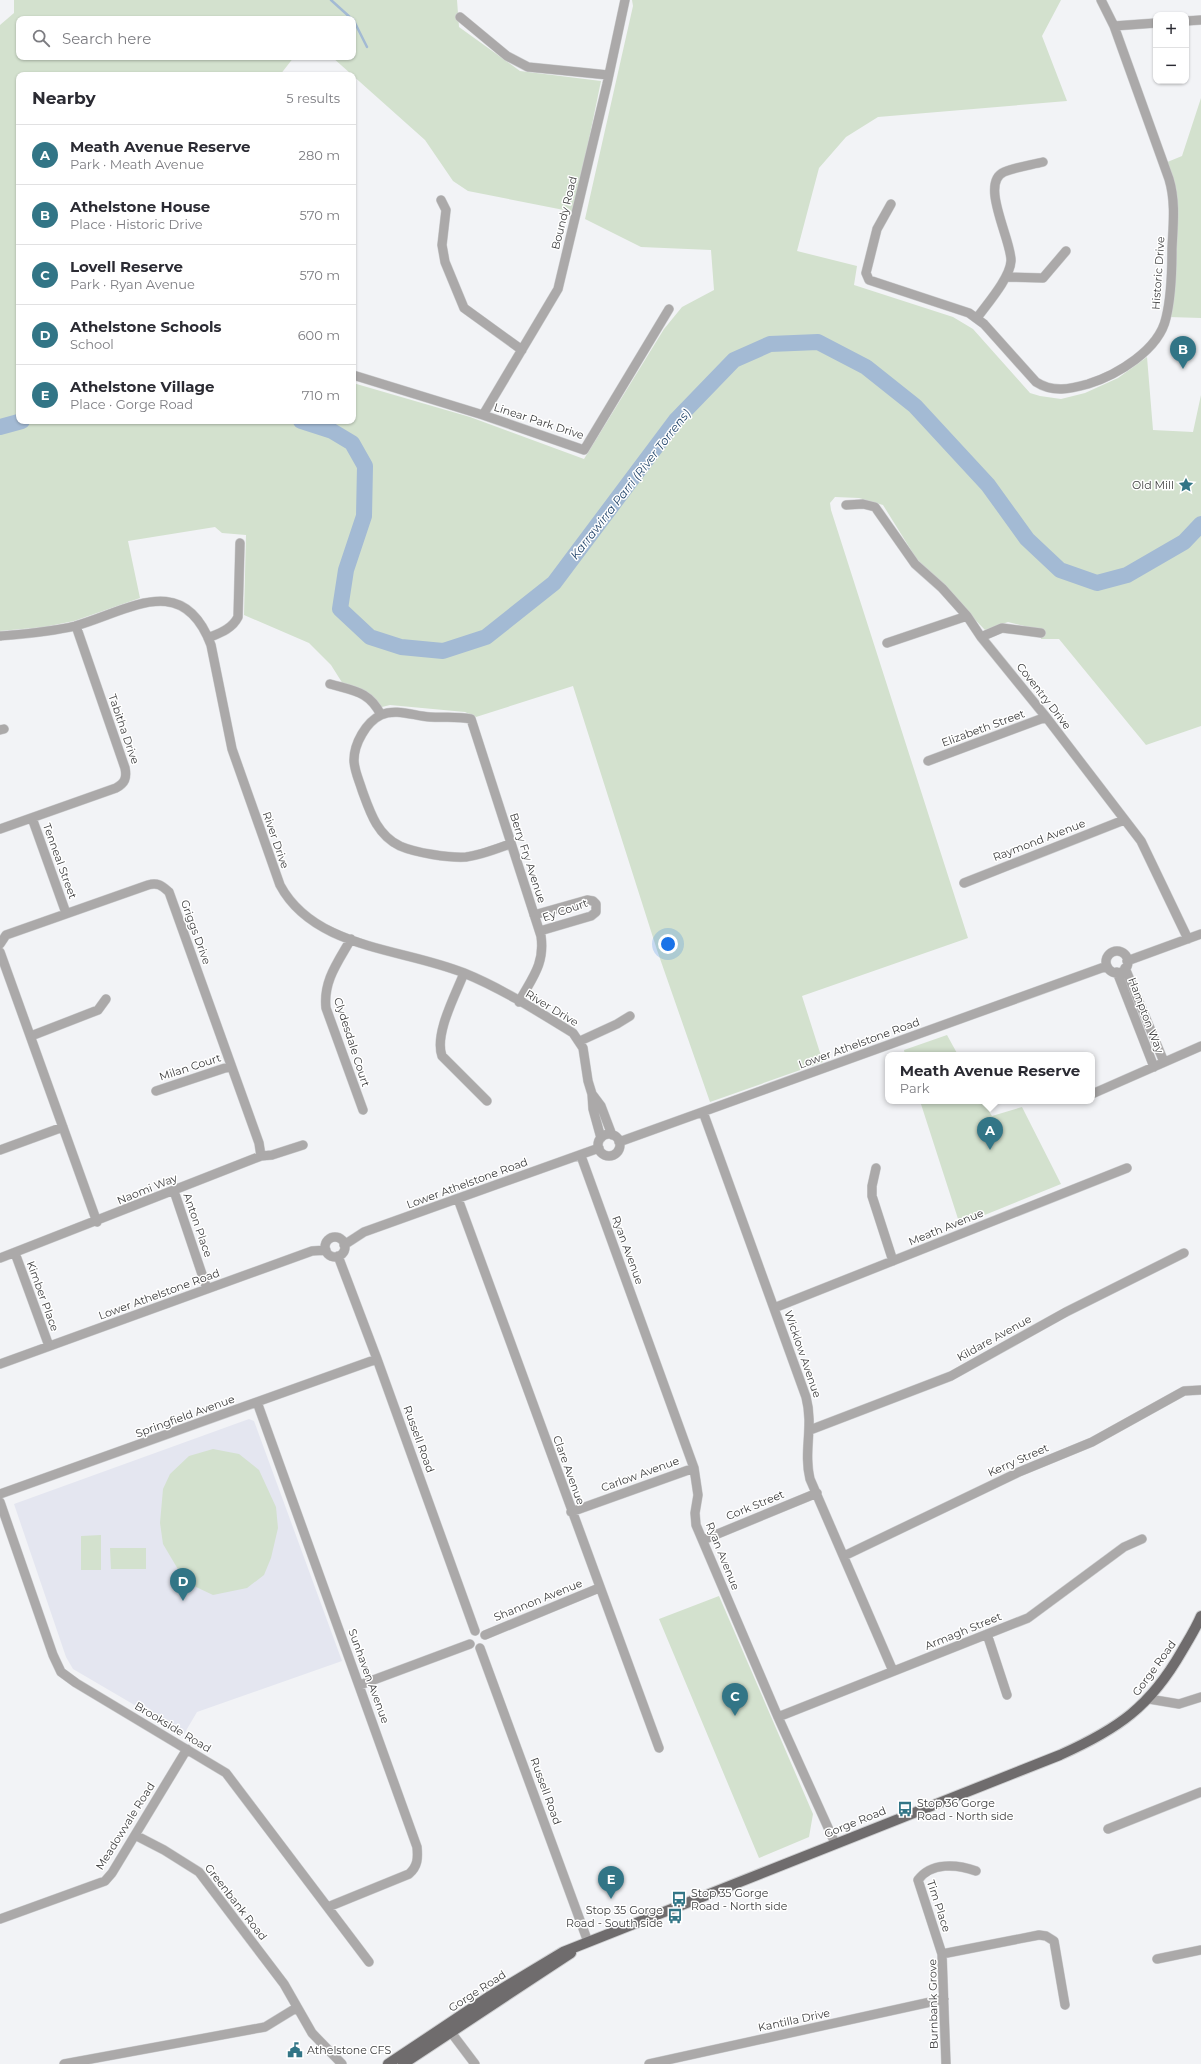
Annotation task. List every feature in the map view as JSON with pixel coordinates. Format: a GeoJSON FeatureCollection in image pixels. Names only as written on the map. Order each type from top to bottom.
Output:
{"type":"FeatureCollection","features":[{"type":"Feature","properties":{"kind":"main road","name":"Gorge Road"},"geometry":{"type":"LineString","coordinates":[[388,2064],[560,1962],[585,1943],[1060,1755],[1104,1734],[1149,1699],[1175,1663],[1201,1616]]}},
{"type":"Feature","properties":{"kind":"main road","name":"Gorge Road"},"geometry":{"type":"LineString","coordinates":[[403,2064],[448,2028]]}},
{"type":"Feature","properties":{"kind":"street","name":"Boundy Road"},"geometry":{"type":"LineString","coordinates":[[483,415],[558,290],[625,0]]}},
{"type":"Feature","properties":{"kind":"street","name":"Historic Drive"},"geometry":{"type":"LineString","coordinates":[[891,204],[877,229],[866,272],[869,280],[959,309],[977,318],[1036,382],[1053,390],[1079,387],[1107,377],[1131,364],[1155,341],[1167,318],[1172,253],[1173,196],[1169,179],[1114,26],[1101,0]]}},
{"type":"Feature","properties":{"kind":"street"},"geometry":{"type":"LineString","coordinates":[[460,17],[507,56],[528,67],[608,74]]}},
{"type":"Feature","properties":{"kind":"street"},"geometry":{"type":"LineString","coordinates":[[1189,21],[1201,20]]}},
{"type":"Feature","properties":{"kind":"street"},"geometry":{"type":"LineString","coordinates":[[1114,26],[1153,23]]}},
{"type":"Feature","properties":{"kind":"street"},"geometry":{"type":"LineString","coordinates":[[977,318],[1006,277],[1011,260],[994,192],[996,180],[1003,172],[1043,162]]}},
{"type":"Feature","properties":{"kind":"street"},"geometry":{"type":"LineString","coordinates":[[441,200],[446,210],[442,245],[445,262],[464,308],[522,350]]}},
{"type":"Feature","properties":{"kind":"street"},"geometry":{"type":"LineString","coordinates":[[1006,277],[1043,278],[1066,251]]}},
{"type":"Feature","properties":{"kind":"street","name":"Linear Park Drive"},"geometry":{"type":"LineString","coordinates":[[356,376],[483,415],[584,450],[668,309]]}},
{"type":"Feature","properties":{"kind":"street","name":"Coventry Drive"},"geometry":{"type":"LineString","coordinates":[[846,505],[863,504],[875,507],[915,564],[942,588],[967,616],[981,637],[1046,717],[1141,841],[1188,939]]}},
{"type":"Feature","properties":{"kind":"street"},"geometry":{"type":"LineString","coordinates":[[208,638],[224,631],[236,622],[238,617],[240,543]]}},
{"type":"Feature","properties":{"kind":"street","name":"River Drive"},"geometry":{"type":"LineString","coordinates":[[0,636],[48,631],[76,626],[138,603],[160,600],[172,602],[188,610],[201,622],[208,638],[232,749],[280,885],[287,899],[302,915],[330,932],[442,964],[464,973],[573,1033],[580,1041],[583,1048],[588,1081],[592,1094],[593,1109],[601,1138]]}},
{"type":"Feature","properties":{"kind":"street"},"geometry":{"type":"LineString","coordinates":[[887,643],[967,616]]}},
{"type":"Feature","properties":{"kind":"street","name":"Tabitha Drive"},"geometry":{"type":"LineString","coordinates":[[0,830],[116,788],[125,780],[125,768],[76,626]]}},
{"type":"Feature","properties":{"kind":"street"},"geometry":{"type":"LineString","coordinates":[[981,637],[1002,628],[1041,633]]}},
{"type":"Feature","properties":{"kind":"street"},"geometry":{"type":"LineString","coordinates":[[330,684],[367,696],[376,706],[381,715],[375,718],[363,732],[357,745],[354,759],[355,770],[372,816],[388,838],[409,849],[466,857],[510,844]]}},
{"type":"Feature","properties":{"kind":"street","name":"Berry Fry Avenue"},"geometry":{"type":"LineString","coordinates":[[381,715],[397,712],[432,717],[461,716],[471,719],[510,844],[540,931],[543,946],[540,963],[519,1002]]}},
{"type":"Feature","properties":{"kind":"street","name":"Elizabeth Street"},"geometry":{"type":"LineString","coordinates":[[928,761],[1046,717]]}},
{"type":"Feature","properties":{"kind":"street","name":"Tenneal Street"},"geometry":{"type":"LineString","coordinates":[[32,818],[66,913]]}},
{"type":"Feature","properties":{"kind":"street","name":"Raymond Avenue"},"geometry":{"type":"LineString","coordinates":[[964,883],[1124,820]]}},
{"type":"Feature","properties":{"kind":"street","name":"Griggs Drive"},"geometry":{"type":"LineString","coordinates":[[0,944],[6,935],[154,883],[169,892],[259,1143],[261,1156]]}},
{"type":"Feature","properties":{"kind":"street","name":"Ey Court"},"geometry":{"type":"LineString","coordinates":[[534,915],[587,900],[593,901],[596,904],[596,912],[591,916],[540,931]]}},
{"type":"Feature","properties":{"kind":"street"},"geometry":{"type":"LineString","coordinates":[[1123,967],[1123,953],[1116,951],[1108,956],[1107,966],[1110,970],[1123,967],[1201,934]]}},
{"type":"Feature","properties":{"kind":"street","name":"Clydesdale Court"},"geometry":{"type":"LineString","coordinates":[[351,939],[329,978],[324,997],[326,1008],[363,1110]]}},
{"type":"Feature","properties":{"kind":"street"},"geometry":{"type":"LineString","coordinates":[[0,952],[97,1222]]}},
{"type":"Feature","properties":{"kind":"street","name":"Lower Athelstone Road"},"geometry":{"type":"LineString","coordinates":[[620,1142],[1107,966]]}},
{"type":"Feature","properties":{"kind":"street","name":"Hampton Way"},"geometry":{"type":"LineString","coordinates":[[1123,967],[1164,1062]]}},
{"type":"Feature","properties":{"kind":"street","name":"Hampton Way"},"geometry":{"type":"LineString","coordinates":[[1123,967],[1154,1067]]}},
{"type":"Feature","properties":{"kind":"street"},"geometry":{"type":"LineString","coordinates":[[464,973],[442,1029],[440,1050],[442,1056],[487,1102]]}},
{"type":"Feature","properties":{"kind":"street"},"geometry":{"type":"LineString","coordinates":[[31,1036],[98,1010],[106,999]]}},
{"type":"Feature","properties":{"kind":"street"},"geometry":{"type":"LineString","coordinates":[[580,1041],[618,1024],[630,1016]]}},
{"type":"Feature","properties":{"kind":"street"},"geometry":{"type":"LineString","coordinates":[[1095,1093],[1201,1046]]}},
{"type":"Feature","properties":{"kind":"street","name":"Milan Court"},"geometry":{"type":"LineString","coordinates":[[156,1091],[231,1066]]}},
{"type":"Feature","properties":{"kind":"street","name":"River Drive"},"geometry":{"type":"LineString","coordinates":[[592,1094],[601,1106],[612,1135]]}},
{"type":"Feature","properties":{"kind":"street","name":"Wicklow Avenue"},"geometry":{"type":"LineString","coordinates":[[703,1112],[806,1397],[810,1415],[807,1463],[810,1479],[893,1671]]}},
{"type":"Feature","properties":{"kind":"street"},"geometry":{"type":"LineString","coordinates":[[0,1150],[63,1127]]}},
{"type":"Feature","properties":{"kind":"street"},"geometry":{"type":"LineString","coordinates":[[612,1135],[620,1142],[619,1149],[613,1155],[605,1155],[599,1148],[601,1138],[612,1135]]}},
{"type":"Feature","properties":{"kind":"street","name":"Naomi Way"},"geometry":{"type":"LineString","coordinates":[[0,1258],[97,1222],[261,1156],[272,1155],[302,1145]]}},
{"type":"Feature","properties":{"kind":"street","name":"Lower Athelstone Road"},"geometry":{"type":"LineString","coordinates":[[344,1245],[364,1232],[581,1156],[599,1148]]}},
{"type":"Feature","properties":{"kind":"street","name":"Ryan Avenue"},"geometry":{"type":"LineString","coordinates":[[581,1156],[694,1468],[698,1495],[695,1513],[696,1524],[778,1717],[835,1843]]}},
{"type":"Feature","properties":{"kind":"street"},"geometry":{"type":"LineString","coordinates":[[876,1168],[872,1186],[872,1196],[893,1260]]}},
{"type":"Feature","properties":{"kind":"street","name":"Meath Avenue"},"geometry":{"type":"LineString","coordinates":[[774,1308],[1127,1168]]}},
{"type":"Feature","properties":{"kind":"street","name":"Anton Place"},"geometry":{"type":"LineString","coordinates":[[174,1191],[207,1289]]}},
{"type":"Feature","properties":{"kind":"street","name":"Clare Avenue"},"geometry":{"type":"LineString","coordinates":[[458,1199],[571,1512],[659,1748]]}},
{"type":"Feature","properties":{"kind":"street"},"geometry":{"type":"LineString","coordinates":[[331,1238],[338,1238],[344,1245],[343,1252],[338,1256],[330,1255],[326,1250],[326,1242],[331,1238]]}},
{"type":"Feature","properties":{"kind":"street","name":"Lower Athelstone Road"},"geometry":{"type":"LineString","coordinates":[[0,1364],[312,1251],[326,1250]]}},
{"type":"Feature","properties":{"kind":"street","name":"Kimber Place"},"geometry":{"type":"LineString","coordinates":[[15,1253],[48,1346]]}},
{"type":"Feature","properties":{"kind":"street","name":"Kildare Avenue"},"geometry":{"type":"LineString","coordinates":[[810,1430],[951,1376],[1066,1312],[1184,1253]]}},
{"type":"Feature","properties":{"kind":"street","name":"Russell Road"},"geometry":{"type":"LineString","coordinates":[[338,1256],[377,1359],[475,1631]]}},
{"type":"Feature","properties":{"kind":"street","name":"Springfield Avenue"},"geometry":{"type":"LineString","coordinates":[[0,1494],[377,1359]]}},
{"type":"Feature","properties":{"kind":"street","name":"Kerry Street"},"geometry":{"type":"LineString","coordinates":[[844,1556],[1018,1472],[1092,1442],[1184,1391],[1201,1390]]}},
{"type":"Feature","properties":{"kind":"street","name":"Sunhaven Avenue"},"geometry":{"type":"LineString","coordinates":[[257,1402],[417,1847],[418,1858],[415,1868],[409,1874],[328,1907]]}},
{"type":"Feature","properties":{"kind":"street","name":"Carlow Avenue"},"geometry":{"type":"LineString","coordinates":[[571,1512],[694,1468]]}},
{"type":"Feature","properties":{"kind":"street","name":"Cork Street"},"geometry":{"type":"LineString","coordinates":[[703,1540],[817,1493]]}},
{"type":"Feature","properties":{"kind":"street","name":"Brookside Road"},"geometry":{"type":"LineString","coordinates":[[0,1502],[53,1655],[61,1672],[226,1773],[369,1962]]}},
{"type":"Feature","properties":{"kind":"street","name":"Armagh Street"},"geometry":{"type":"LineString","coordinates":[[778,1717],[1028,1618],[1124,1547],[1142,1539]]}},
{"type":"Feature","properties":{"kind":"street","name":"Shannon Avenue"},"geometry":{"type":"LineString","coordinates":[[485,1635],[599,1588]]}},
{"type":"Feature","properties":{"kind":"street"},"geometry":{"type":"LineString","coordinates":[[475,1631],[481,1631],[485,1635],[486,1643],[480,1648],[474,1648],[470,1644],[469,1638],[475,1631]]}},
{"type":"Feature","properties":{"kind":"street"},"geometry":{"type":"LineString","coordinates":[[987,1634],[1007,1694]]}},
{"type":"Feature","properties":{"kind":"street"},"geometry":{"type":"LineString","coordinates":[[360,1685],[470,1644]]}},
{"type":"Feature","properties":{"kind":"street","name":"Russell Road"},"geometry":{"type":"LineString","coordinates":[[480,1648],[585,1943]]}},
{"type":"Feature","properties":{"kind":"street"},"geometry":{"type":"LineString","coordinates":[[1149,1699],[1179,1704],[1201,1697]]}},
{"type":"Feature","properties":{"kind":"street","name":"Meadowvale Road"},"geometry":{"type":"LineString","coordinates":[[0,1919],[105,1881],[112,1873],[186,1749]]}},
{"type":"Feature","properties":{"kind":"street"},"geometry":{"type":"LineString","coordinates":[[1108,1829],[1201,1792]]}},
{"type":"Feature","properties":{"kind":"street","name":"Greenbank Road"},"geometry":{"type":"LineString","coordinates":[[135,1835],[164,1850],[199,1872],[284,1984],[296,2008],[312,2032],[342,2064]]}},
{"type":"Feature","properties":{"kind":"street","name":"Tim Place"},"geometry":{"type":"LineString","coordinates":[[942,1954],[918,1880],[923,1872],[951,1865],[976,1871]]}},
{"type":"Feature","properties":{"kind":"street","name":"Burnbank Grove"},"geometry":{"type":"LineString","coordinates":[[946,2064],[942,1954],[1039,1934],[1046,1936],[1054,1941],[1065,2005]]}},
{"type":"Feature","properties":{"kind":"street"},"geometry":{"type":"LineString","coordinates":[[1156,1959],[1201,1950]]}},
{"type":"Feature","properties":{"kind":"street","name":"Kantilla Drive"},"geometry":{"type":"LineString","coordinates":[[649,2064],[944,1999]]}},
{"type":"Feature","properties":{"kind":"street"},"geometry":{"type":"LineString","coordinates":[[64,2064],[265,2026],[296,2008]]}},
{"type":"Feature","properties":{"kind":"street"},"geometry":{"type":"LineString","coordinates":[[448,2028],[475,2064]]}},
{"type":"Feature","properties":{"kind":"shaded area"},"geometry":{"type":"Polygon","coordinates":[[[249,1419],[254,1421],[342,1661],[197,1712],[184,1734],[73,1669],[66,1657],[14,1504],[249,1419]]]}},
{"type":"Feature","properties":{"kind":"green space"},"geometry":{"type":"Polygon","coordinates":[[[14,0],[457,0],[459,27],[520,71],[601,81],[574,212],[468,191],[453,181],[425,140],[356,78],[356,72],[349,72],[335,60],[356,60],[356,16],[16,16],[16,60],[292,60],[282,72],[16,72],[16,424],[356,424],[356,384],[470,417],[584,459],[664,329],[682,307],[714,290],[711,250],[641,247],[585,219],[633,6],[632,0],[1061,0],[1042,36],[1067,101],[878,117],[846,137],[819,168],[797,251],[857,266],[854,285],[953,317],[973,329],[1030,393],[1061,399],[1085,393],[1118,378],[1147,357],[1153,430],[1193,432],[1201,395],[1201,726],[1146,745],[1059,639],[1041,639],[1041,630],[1008,622],[985,630],[916,558],[883,505],[859,498],[835,497],[830,503],[831,510],[968,938],[802,996],[823,1062],[710,1102],[657,950],[573,686],[476,717],[465,712],[390,705],[382,707],[365,691],[343,684],[331,665],[309,643],[244,615],[246,535],[222,533],[215,527],[128,541],[140,598],[74,621],[44,627],[0,631],[0,25],[14,13],[14,0]]]}},
{"type":"Feature","properties":{"kind":"green space"},"geometry":{"type":"Polygon","coordinates":[[[1201,98],[1201,318],[1169,317],[1175,245],[1165,163],[1182,156],[1201,98]]]}},
{"type":"Feature","properties":{"kind":"green space"},"geometry":{"type":"Polygon","coordinates":[[[947,1035],[956,1052],[904,1052],[904,1050],[947,1035]]]}},
{"type":"Feature","properties":{"kind":"green space"},"geometry":{"type":"Polygon","coordinates":[[[921,1104],[985,1104],[992,1116],[1022,1107],[1061,1184],[960,1225],[921,1104]]]}},
{"type":"Feature","properties":{"kind":"green space"},"geometry":{"type":"Polygon","coordinates":[[[213,1449],[239,1454],[259,1470],[276,1507],[278,1528],[271,1558],[264,1575],[247,1588],[213,1595],[196,1587],[179,1571],[163,1544],[160,1523],[163,1489],[170,1474],[189,1456],[213,1449]]]}},
{"type":"Feature","properties":{"kind":"green space"},"geometry":{"type":"Polygon","coordinates":[[[101,1535],[101,1570],[81,1570],[81,1536],[101,1535]]]}},
{"type":"Feature","properties":{"kind":"green space"},"geometry":{"type":"Polygon","coordinates":[[[110,1548],[146,1548],[146,1569],[111,1569],[110,1548]]]}},
{"type":"Feature","properties":{"kind":"green space"},"geometry":{"type":"Polygon","coordinates":[[[719,1596],[813,1814],[809,1837],[759,1858],[659,1619],[719,1596]]]}},
{"type":"Feature","properties":{"kind":"waterway"},"geometry":{"type":"LineString","coordinates":[[331,0],[349,16]]}},
{"type":"Feature","properties":{"kind":"waterway"},"geometry":{"type":"LineString","coordinates":[[356,25],[367,47]]}},
{"type":"Feature","properties":{"kind":"waterway","name":"Karrawirra Parri (River Torrens)"},"geometry":{"type":"LineString","coordinates":[[310,424],[332,431],[352,443],[365,466],[364,516],[346,570],[340,609],[370,637],[401,647],[443,651],[486,637],[554,583],[676,420],[734,360],[770,344],[818,342],[866,367],[915,406],[988,485],[1027,539],[1060,570],[1097,583],[1127,575],[1184,542],[1201,524]]}},
{"type":"Feature","properties":{"kind":"waterway","name":"Karrawirra Parri (River Torrens)"},"geometry":{"type":"LineString","coordinates":[[0,427],[16,423]]}},
{"type":"Feature","properties":{"kind":"place","name":"Athelstone House"},"geometry":{"type":"Point","coordinates":[1183,369]}},
{"type":"Feature","properties":{"kind":"place","name":"Old Mill"},"geometry":{"type":"Point","coordinates":[1186,485]}},
{"type":"Feature","properties":{"kind":"place","name":"Meath Avenue Reserve"},"geometry":{"type":"Point","coordinates":[990,1150]}},
{"type":"Feature","properties":{"kind":"place","name":"Athelstone Schools"},"geometry":{"type":"Point","coordinates":[183,1601]}},
{"type":"Feature","properties":{"kind":"place","name":"Lovell Reserve"},"geometry":{"type":"Point","coordinates":[735,1716]}},
{"type":"Feature","properties":{"kind":"place","name":"Stop 36 Gorge Road - North side"},"geometry":{"type":"Point","coordinates":[905,1809]}},
{"type":"Feature","properties":{"kind":"place","name":"Athelstone Village"},"geometry":{"type":"Point","coordinates":[611,1899]}},
{"type":"Feature","properties":{"kind":"place","name":"Stop 35 Gorge Road - North side"},"geometry":{"type":"Point","coordinates":[679,1899]}},
{"type":"Feature","properties":{"kind":"place","name":"Stop 35 Gorge Road - South side"},"geometry":{"type":"Point","coordinates":[675,1916]}},
{"type":"Feature","properties":{"kind":"place","name":"Athelstone CFS"},"geometry":{"type":"Point","coordinates":[295,2050]}}]}
